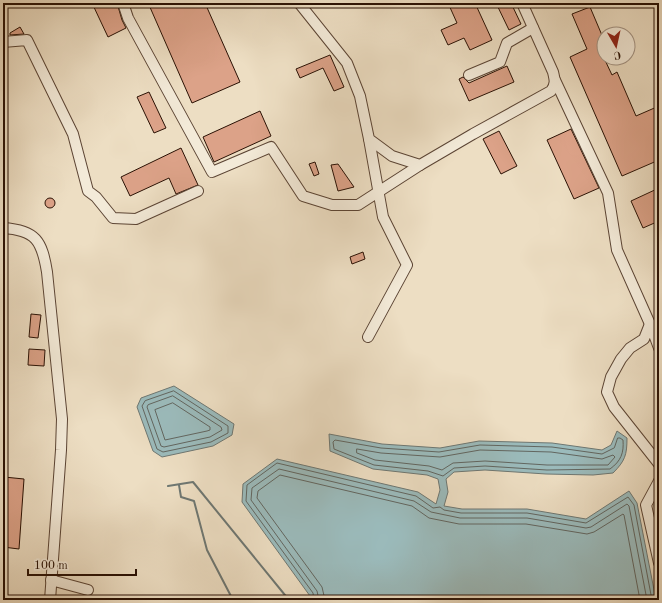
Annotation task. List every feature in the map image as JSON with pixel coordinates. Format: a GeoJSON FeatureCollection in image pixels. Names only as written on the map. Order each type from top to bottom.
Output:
{"type":"FeatureCollection","features":[{"type":"Feature","properties":{"kind":"lane"},"geometry":{"type":"LineString","coordinates":[[124,3],[128,18],[212,172],[271,147],[303,196],[332,205],[358,204],[487,126],[551,91],[554,87],[555,80]]}},
{"type":"Feature","properties":{"kind":"lane"},"geometry":{"type":"LineString","coordinates":[[299,3],[347,63],[360,96],[370,138],[383,217],[407,265],[368,337]]}},
{"type":"Feature","properties":{"kind":"lane"},"geometry":{"type":"LineString","coordinates":[[522,3],[553,72],[555,80],[608,192],[617,250],[659,348]]}},
{"type":"Feature","properties":{"kind":"lane"},"geometry":{"type":"LineString","coordinates":[[469,74],[500,62],[507,43],[533,28]]}},
{"type":"Feature","properties":{"kind":"lane"},"geometry":{"type":"LineString","coordinates":[[3,42],[27,40],[73,134],[88,191],[96,197],[113,218],[136,219],[198,191]]}},
{"type":"Feature","properties":{"kind":"lane"},"geometry":{"type":"LineString","coordinates":[[370,138],[392,156],[420,166]]}},
{"type":"Feature","properties":{"kind":"lane"},"geometry":{"type":"LineString","coordinates":[[3,228],[14,228],[33,235],[39,242],[44,255],[47,272],[62,419],[50,600]]}},
{"type":"Feature","properties":{"kind":"lane"},"geometry":{"type":"LineString","coordinates":[[650,324],[644,339],[630,348],[621,359],[611,377],[607,392],[614,407],[659,464]]}},
{"type":"Feature","properties":{"kind":"lane"},"geometry":{"type":"LineString","coordinates":[[659,481],[646,505],[659,563]]}},
{"type":"Feature","properties":{"kind":"lane"},"geometry":{"type":"LineString","coordinates":[[51,580],[88,590]]}},
{"type":"Feature","properties":{"kind":"water"},"geometry":{"type":"Polygon","coordinates":[[[174,386],[234,424],[232,435],[213,446],[162,457],[153,451],[137,407],[141,398],[174,386]]]}},
{"type":"Feature","properties":{"kind":"water"},"geometry":{"type":"Polygon","coordinates":[[[617,431],[627,438],[626,449],[623,461],[613,473],[593,475],[546,474],[485,470],[454,472],[446,479],[448,492],[444,506],[462,509],[527,509],[586,519],[629,491],[637,503],[656,600],[310,600],[310,596],[242,502],[243,484],[277,459],[418,492],[436,504],[440,490],[438,479],[427,475],[373,469],[330,451],[329,434],[382,444],[440,448],[479,441],[552,443],[602,450],[611,445],[617,431]]]}},
{"type":"Feature","properties":{"kind":"water"},"geometry":{"type":"Polygon","coordinates":[[[659,490],[659,533],[654,505],[659,490]]]}},
{"type":"Feature","properties":{"kind":"building"},"geometry":{"type":"Polygon","coordinates":[[[92,3],[117,3],[126,28],[108,37],[92,3]]]}},
{"type":"Feature","properties":{"kind":"building"},"geometry":{"type":"Polygon","coordinates":[[[154,3],[205,3],[240,82],[192,103],[149,5],[154,3]]]}},
{"type":"Feature","properties":{"kind":"building"},"geometry":{"type":"Polygon","coordinates":[[[448,3],[475,3],[492,40],[470,50],[464,38],[448,45],[441,30],[457,23],[448,3]]]}},
{"type":"Feature","properties":{"kind":"building"},"geometry":{"type":"Polygon","coordinates":[[[496,3],[511,3],[521,24],[509,30],[496,3]]]}},
{"type":"Feature","properties":{"kind":"building"},"geometry":{"type":"Polygon","coordinates":[[[590,7],[598,26],[596,26],[596,66],[608,66],[612,75],[617,72],[636,116],[659,106],[659,160],[622,176],[570,57],[587,49],[572,14],[590,7]]]}},
{"type":"Feature","properties":{"kind":"building"},"geometry":{"type":"Polygon","coordinates":[[[20,27],[24,34],[10,35],[10,33],[20,27]]]}},
{"type":"Feature","properties":{"kind":"building"},"geometry":{"type":"Polygon","coordinates":[[[330,55],[344,87],[334,91],[323,68],[300,78],[296,69],[330,55]]]}},
{"type":"Feature","properties":{"kind":"building"},"geometry":{"type":"Polygon","coordinates":[[[507,66],[514,82],[469,101],[459,79],[463,77],[469,83],[507,66]]]}},
{"type":"Feature","properties":{"kind":"building"},"geometry":{"type":"Polygon","coordinates":[[[149,92],[166,128],[154,133],[137,97],[149,92]]]}},
{"type":"Feature","properties":{"kind":"building"},"geometry":{"type":"Polygon","coordinates":[[[260,111],[271,136],[214,162],[203,137],[260,111]]]}},
{"type":"Feature","properties":{"kind":"building"},"geometry":{"type":"Polygon","coordinates":[[[571,129],[599,188],[574,199],[547,140],[571,129]]]}},
{"type":"Feature","properties":{"kind":"building"},"geometry":{"type":"Polygon","coordinates":[[[499,131],[517,166],[501,174],[483,139],[499,131]]]}},
{"type":"Feature","properties":{"kind":"building"},"geometry":{"type":"Polygon","coordinates":[[[181,148],[198,185],[176,194],[169,178],[130,196],[121,177],[181,148]]]}},
{"type":"Feature","properties":{"kind":"building"},"geometry":{"type":"Polygon","coordinates":[[[315,162],[319,174],[314,176],[309,164],[315,162]]]}},
{"type":"Feature","properties":{"kind":"building"},"geometry":{"type":"Polygon","coordinates":[[[338,164],[354,187],[338,191],[331,165],[338,164]]]}},
{"type":"Feature","properties":{"kind":"building"},"geometry":{"type":"Polygon","coordinates":[[[659,188],[659,221],[643,228],[631,201],[659,188]]]}},
{"type":"Feature","properties":{"kind":"building"},"geometry":{"type":"Polygon","coordinates":[[[50,198],[55,203],[50,208],[45,203],[50,198]]]}},
{"type":"Feature","properties":{"kind":"building"},"geometry":{"type":"Polygon","coordinates":[[[363,252],[365,259],[352,264],[350,257],[363,252]]]}},
{"type":"Feature","properties":{"kind":"building"},"geometry":{"type":"Polygon","coordinates":[[[31,314],[41,315],[38,338],[29,337],[31,314]]]}},
{"type":"Feature","properties":{"kind":"building"},"geometry":{"type":"Polygon","coordinates":[[[29,349],[45,350],[44,366],[28,365],[29,349]]]}},
{"type":"Feature","properties":{"kind":"building"},"geometry":{"type":"Polygon","coordinates":[[[4,477],[24,479],[19,549],[3,547],[4,477]]]}},
{"type":"Feature","properties":{"kind":"waterway"},"geometry":{"type":"LineString","coordinates":[[168,486],[193,482],[289,600]]}},
{"type":"Feature","properties":{"kind":"waterway"},"geometry":{"type":"LineString","coordinates":[[179,485],[181,497],[194,501],[207,550],[233,600]]}}]}
